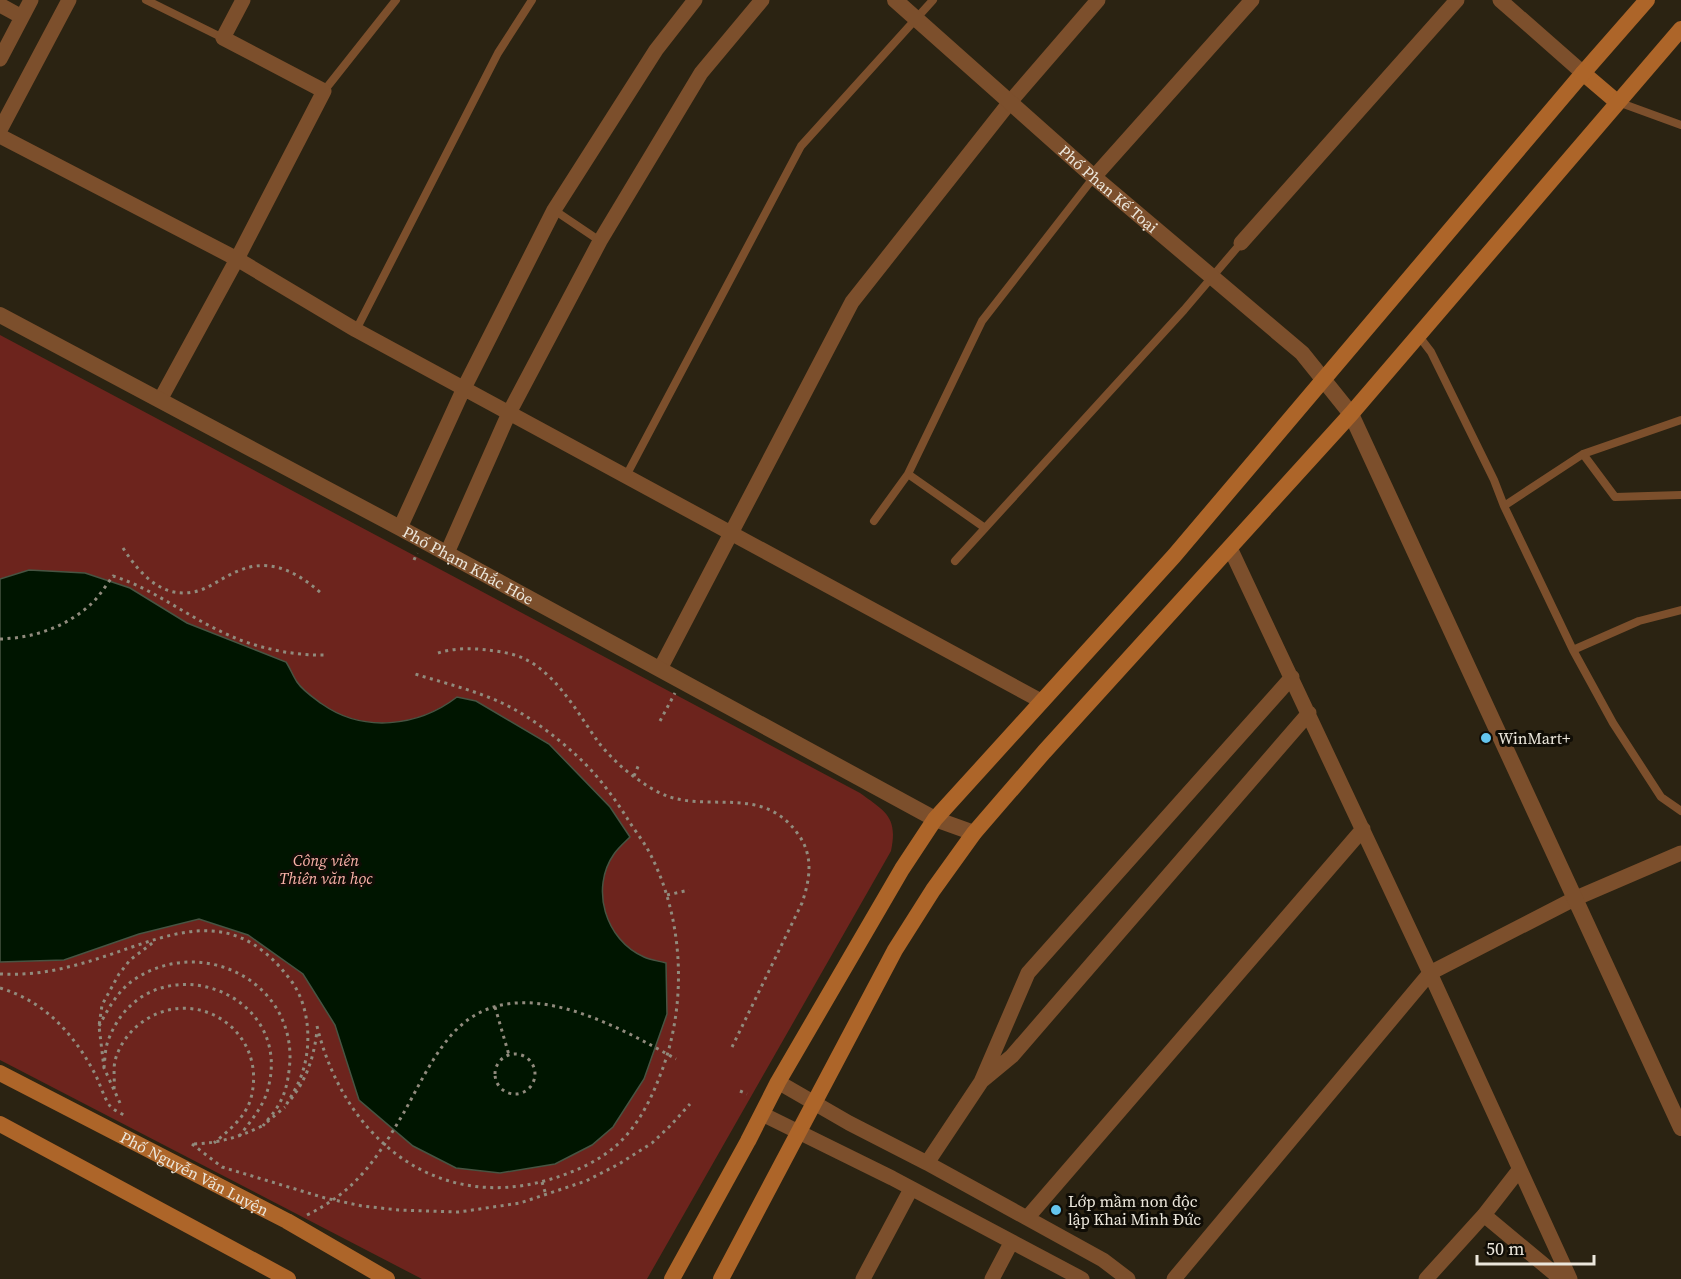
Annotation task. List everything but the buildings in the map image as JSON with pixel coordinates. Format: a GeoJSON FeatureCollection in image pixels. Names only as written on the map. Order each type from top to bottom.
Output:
{"type":"FeatureCollection","features":[{"type":"Feature","properties":{"kind":"main road"},"geometry":{"type":"LineString","coordinates":[[672,1279],[778,1082],[902,869],[935,819],[1174,556],[1323,378],[1647,0]]}},
{"type":"Feature","properties":{"kind":"main road"},"geometry":{"type":"LineString","coordinates":[[721,1279],[895,950],[933,890],[974,833],[1039,757],[1351,414],[1681,29]]}},
{"type":"Feature","properties":{"kind":"main road"},"geometry":{"type":"LineString","coordinates":[[1583,73],[1617,102]]}},
{"type":"Feature","properties":{"kind":"main road","name":"Phố Nguyễn Văn Luyện"},"geometry":{"type":"LineString","coordinates":[[0,1073],[287,1221],[387,1279]]}},
{"type":"Feature","properties":{"kind":"main road"},"geometry":{"type":"LineString","coordinates":[[0,1124],[288,1279]]}},
{"type":"Feature","properties":{"kind":"street"},"geometry":{"type":"LineString","coordinates":[[0,59],[31,0]]}},
{"type":"Feature","properties":{"kind":"street"},"geometry":{"type":"LineString","coordinates":[[0,130],[69,0]]}},
{"type":"Feature","properties":{"kind":"street"},"geometry":{"type":"LineString","coordinates":[[160,400],[237,259],[324,91],[223,38],[243,0]]}},
{"type":"Feature","properties":{"kind":"street"},"geometry":{"type":"LineString","coordinates":[[400,528],[464,388],[554,210],[656,50],[695,0]]}},
{"type":"Feature","properties":{"kind":"street"},"geometry":{"type":"LineString","coordinates":[[447,553],[509,413],[600,241],[701,73],[762,0]]}},
{"type":"Feature","properties":{"kind":"street","name":"Phố Phan Kế Toại"},"geometry":{"type":"LineString","coordinates":[[895,0],[1094,177],[1302,353],[1351,414],[1681,1128]]}},
{"type":"Feature","properties":{"kind":"street"},"geometry":{"type":"LineString","coordinates":[[660,669],[852,302],[1010,102],[1098,0]]}},
{"type":"Feature","properties":{"kind":"street"},"geometry":{"type":"LineString","coordinates":[[1094,177],[1252,0]]}},
{"type":"Feature","properties":{"kind":"street"},"geometry":{"type":"LineString","coordinates":[[1241,243],[1457,0]]}},
{"type":"Feature","properties":{"kind":"street"},"geometry":{"type":"LineString","coordinates":[[1500,0],[1583,73]]}},
{"type":"Feature","properties":{"kind":"street"},"geometry":{"type":"LineString","coordinates":[[0,5],[22,17]]}},
{"type":"Feature","properties":{"kind":"street"},"geometry":{"type":"LineString","coordinates":[[0,136],[237,259],[356,330],[1041,701]]}},
{"type":"Feature","properties":{"kind":"street","name":"Phố Phạm Khắc Hòe"},"geometry":{"type":"LineString","coordinates":[[0,315],[447,553],[935,819],[974,833]]}},
{"type":"Feature","properties":{"kind":"street"},"geometry":{"type":"LineString","coordinates":[[1230,548],[1430,973],[1570,1279]]}},
{"type":"Feature","properties":{"kind":"street"},"geometry":{"type":"LineString","coordinates":[[927,1163],[981,1082],[1028,973],[1292,677]]}},
{"type":"Feature","properties":{"kind":"street"},"geometry":{"type":"LineString","coordinates":[[981,1082],[1012,1056],[1309,713]]}},
{"type":"Feature","properties":{"kind":"street"},"geometry":{"type":"LineString","coordinates":[[1027,1218],[1363,829]]}},
{"type":"Feature","properties":{"kind":"street"},"geometry":{"type":"LineString","coordinates":[[1174,1279],[1430,973],[1574,899],[1681,853]]}},
{"type":"Feature","properties":{"kind":"street"},"geometry":{"type":"LineString","coordinates":[[778,1082],[1103,1260],[1128,1279]]}},
{"type":"Feature","properties":{"kind":"street"},"geometry":{"type":"LineString","coordinates":[[762,1114],[1082,1279]]}},
{"type":"Feature","properties":{"kind":"street"},"geometry":{"type":"LineString","coordinates":[[1426,1279],[1484,1215],[1519,1170]]}},
{"type":"Feature","properties":{"kind":"street"},"geometry":{"type":"LineString","coordinates":[[862,1279],[911,1189]]}},
{"type":"Feature","properties":{"kind":"street"},"geometry":{"type":"LineString","coordinates":[[1484,1215],[1561,1279]]}},
{"type":"Feature","properties":{"kind":"street"},"geometry":{"type":"LineString","coordinates":[[992,1279],[1011,1243]]}},
{"type":"Feature","properties":{"kind":"lane"},"geometry":{"type":"LineString","coordinates":[[146,0],[223,38]]}},
{"type":"Feature","properties":{"kind":"lane"},"geometry":{"type":"LineString","coordinates":[[324,91],[396,0]]}},
{"type":"Feature","properties":{"kind":"lane"},"geometry":{"type":"LineString","coordinates":[[356,330],[498,53],[532,0]]}},
{"type":"Feature","properties":{"kind":"lane"},"geometry":{"type":"LineString","coordinates":[[626,476],[801,146],[933,0]]}},
{"type":"Feature","properties":{"kind":"lane"},"geometry":{"type":"LineString","coordinates":[[1617,102],[1681,125]]}},
{"type":"Feature","properties":{"kind":"lane"},"geometry":{"type":"LineString","coordinates":[[874,521],[908,474],[982,321],[1094,177]]}},
{"type":"Feature","properties":{"kind":"lane"},"geometry":{"type":"LineString","coordinates":[[554,210],[600,241]]}},
{"type":"Feature","properties":{"kind":"lane"},"geometry":{"type":"LineString","coordinates":[[955,561],[1241,243]]}},
{"type":"Feature","properties":{"kind":"lane"},"geometry":{"type":"LineString","coordinates":[[1418,335],[1431,352],[1494,480],[1504,506],[1573,650],[1613,723],[1661,797],[1681,811]]}},
{"type":"Feature","properties":{"kind":"lane"},"geometry":{"type":"LineString","coordinates":[[1504,506],[1583,454],[1681,420]]}},
{"type":"Feature","properties":{"kind":"lane"},"geometry":{"type":"LineString","coordinates":[[1583,454],[1615,497],[1681,495]]}},
{"type":"Feature","properties":{"kind":"lane"},"geometry":{"type":"LineString","coordinates":[[908,474],[985,528]]}},
{"type":"Feature","properties":{"kind":"lane"},"geometry":{"type":"LineString","coordinates":[[1573,650],[1639,621],[1681,610]]}},
{"type":"Feature","properties":{"kind":"path"},"geometry":{"type":"LineString","coordinates":[[123,548],[144,577],[156,586],[172,592],[187,593],[202,590],[238,570],[258,566],[277,567],[294,572],[321,593]]}},
{"type":"Feature","properties":{"kind":"path"},"geometry":{"type":"LineString","coordinates":[[0,639],[34,636],[65,624],[91,604],[113,576],[142,587],[214,629],[234,638],[284,652],[328,655]]}},
{"type":"Feature","properties":{"kind":"path"},"geometry":{"type":"LineString","coordinates":[[438,653],[446,650],[480,649],[512,654],[539,668],[564,693],[613,758],[634,776],[667,796],[692,801],[750,803],[778,814],[798,834],[809,857],[810,879],[802,903],[732,1047]]}},
{"type":"Feature","properties":{"kind":"path"},"geometry":{"type":"LineString","coordinates":[[416,674],[481,694],[505,704],[528,718],[579,757],[614,799],[646,847],[667,895],[675,933],[678,963],[675,1028],[668,1054],[650,1100],[637,1122],[610,1151],[566,1174],[516,1187],[489,1188],[457,1183],[410,1165],[372,1134],[345,1098],[327,1062],[317,1026],[315,1048],[309,1070],[299,1090],[285,1107],[262,1126],[237,1138],[214,1143],[192,1144],[222,1167],[335,1200],[399,1210],[459,1212],[520,1203],[586,1181],[652,1143],[690,1104]]}},
{"type":"Feature","properties":{"kind":"path"},"geometry":{"type":"LineString","coordinates":[[660,721],[681,681]]}},
{"type":"Feature","properties":{"kind":"path"},"geometry":{"type":"LineString","coordinates":[[634,776],[639,764]]}},
{"type":"Feature","properties":{"kind":"path"},"geometry":{"type":"LineString","coordinates":[[667,895],[689,891]]}},
{"type":"Feature","properties":{"kind":"path"},"geometry":{"type":"LineString","coordinates":[[0,974],[68,968],[190,930],[222,932],[252,943],[278,962],[296,988],[306,1017],[308,1049],[300,1080],[285,1107]]}},
{"type":"Feature","properties":{"kind":"path"},"geometry":{"type":"LineString","coordinates":[[120,1103],[104,1068],[99,1026],[102,1005],[119,974],[130,960],[160,938]]}},
{"type":"Feature","properties":{"kind":"path"},"geometry":{"type":"LineString","coordinates":[[99,1026],[113,1000],[134,980],[159,966],[188,961],[217,964],[244,975],[266,994],[282,1018],[290,1046],[289,1075],[280,1103],[262,1126]]}},
{"type":"Feature","properties":{"kind":"path"},"geometry":{"type":"LineString","coordinates":[[104,1068],[108,1042],[119,1018],[138,1000],[161,987],[187,983],[213,987],[237,999],[255,1017],[267,1041],[271,1067],[267,1092],[255,1116],[237,1138]]}},
{"type":"Feature","properties":{"kind":"path"},"geometry":{"type":"LineString","coordinates":[[0,988],[39,1005],[61,1024],[78,1045],[111,1107],[125,1116]]}},
{"type":"Feature","properties":{"kind":"path"},"geometry":{"type":"LineString","coordinates":[[287,1221],[302,1217],[335,1200],[364,1173],[385,1146],[447,1040],[469,1020],[495,1007],[525,1004],[555,1005],[580,1012],[625,1030],[676,1059]]}},
{"type":"Feature","properties":{"kind":"path"},"geometry":{"type":"LineString","coordinates":[[114,1089],[115,1061],[127,1035],[148,1016],[175,1007],[204,1010],[229,1023],[247,1044],[254,1071],[251,1100],[237,1124],[214,1143]]}},
{"type":"Feature","properties":{"kind":"path"},"geometry":{"type":"LineString","coordinates":[[495,1007],[509,1054]]}},
{"type":"Feature","properties":{"kind":"path"},"geometry":{"type":"LineString","coordinates":[[509,1054],[522,1056],[532,1064],[534,1071],[532,1084],[522,1092],[509,1093],[503,1090],[495,1080],[496,1067],[503,1057],[509,1054]]}},
{"type":"Feature","properties":{"kind":"path"},"geometry":{"type":"LineString","coordinates":[[740,1091],[747,1094]]}},
{"type":"Feature","properties":{"kind":"path"},"geometry":{"type":"LineString","coordinates":[[542,1182],[546,1195]]}},
{"type":"Feature","properties":{"kind":"green space","name":"Công viên Thiên văn học"},"geometry":{"type":"Polygon","coordinates":[[[0,335],[860,793],[888,816],[893,830],[891,851],[647,1279],[422,1279],[0,1060],[0,335]]]}},
{"type":"Feature","properties":{"kind":"shaded area"},"geometry":{"type":"Polygon","coordinates":[[[29,570],[85,573],[130,588],[187,623],[286,662],[297,682],[309,694],[338,713],[355,719],[390,723],[408,720],[425,715],[457,697],[476,701],[549,744],[610,807],[630,837],[614,854],[603,882],[605,912],[611,926],[619,939],[631,949],[646,958],[666,963],[667,1014],[644,1079],[613,1127],[592,1145],[555,1164],[500,1173],[456,1168],[413,1146],[359,1100],[335,1025],[303,974],[248,935],[199,919],[139,934],[64,960],[0,962],[0,579],[29,570]]]}},
{"type":"Feature","properties":{"kind":"place","name":"WinMart+"},"geometry":{"type":"Point","coordinates":[1486,738]}},
{"type":"Feature","properties":{"kind":"place","name":"Lớp mầm non độc lập Khai Minh Đức"},"geometry":{"type":"Point","coordinates":[1056,1210]}}]}
